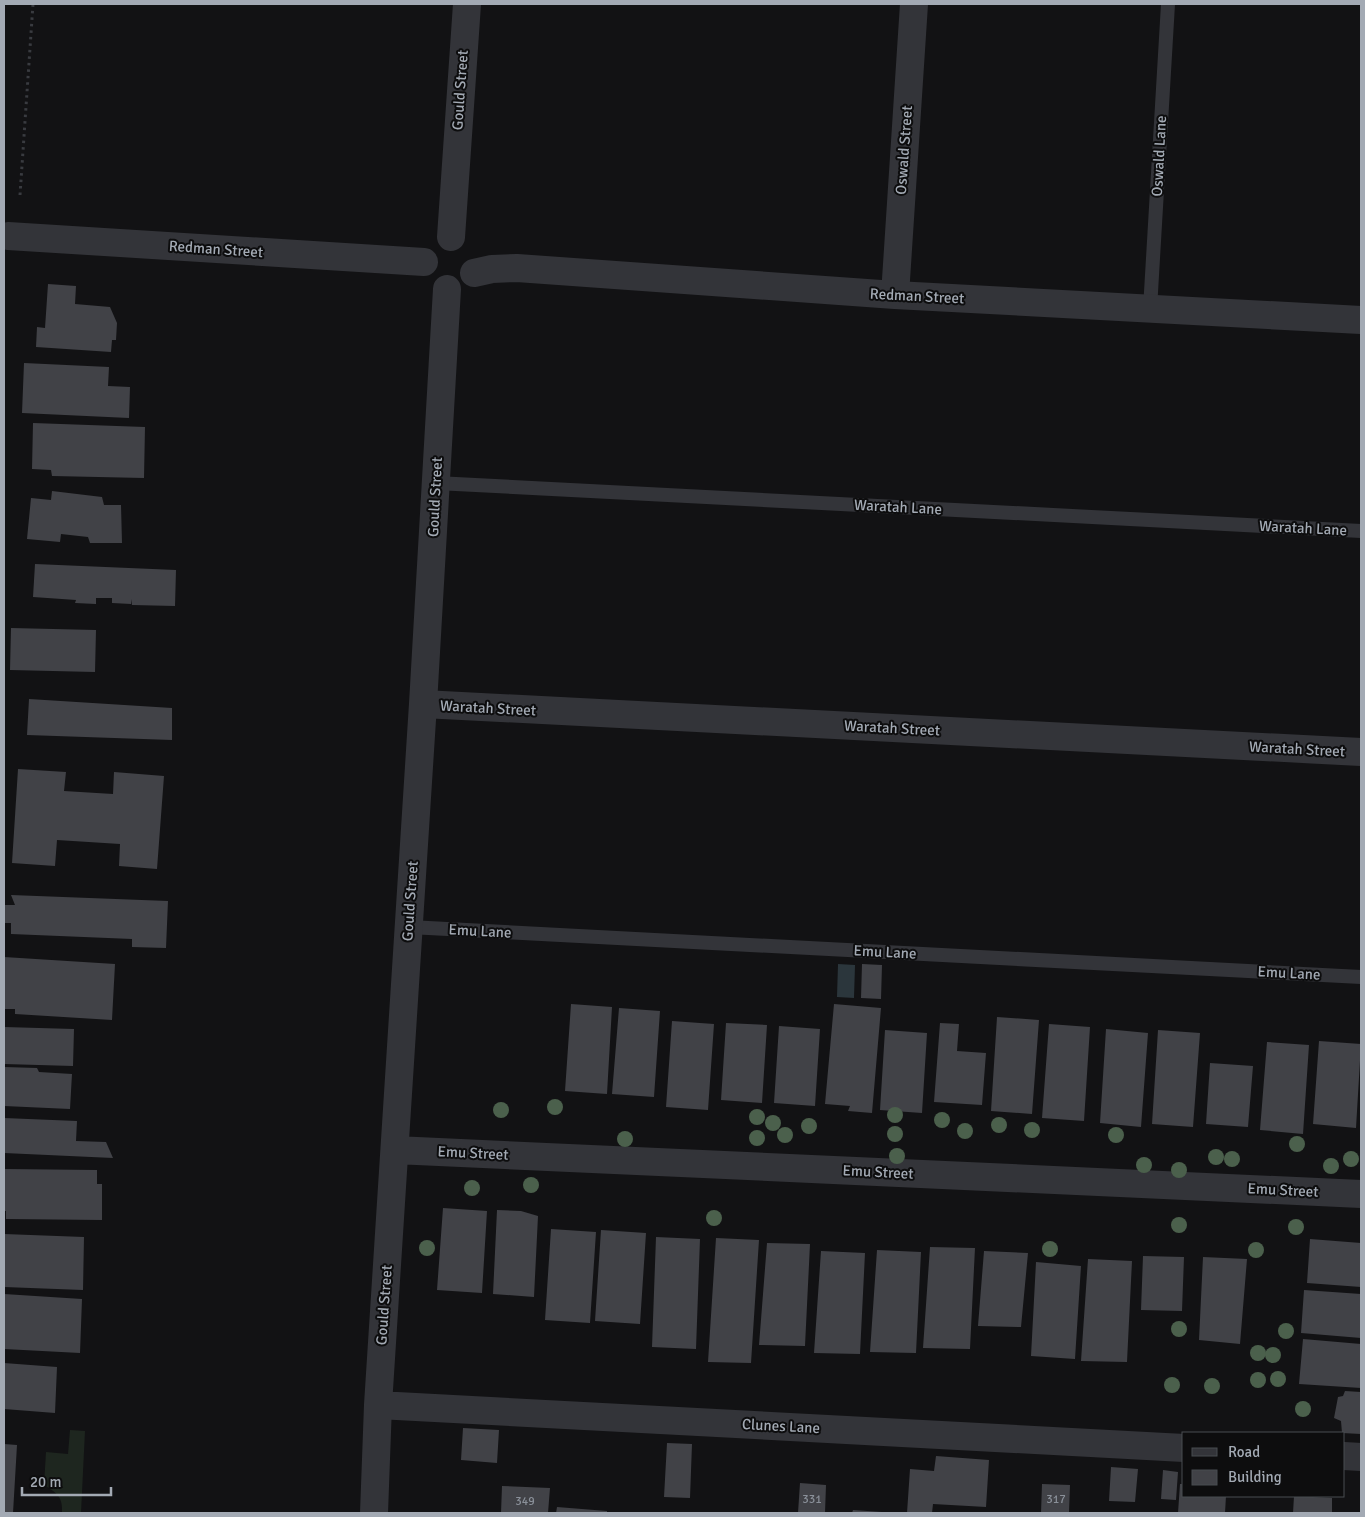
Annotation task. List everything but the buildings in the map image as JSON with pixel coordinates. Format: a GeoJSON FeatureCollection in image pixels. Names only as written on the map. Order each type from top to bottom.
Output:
{"type":"FeatureCollection","features":[{"type":"Feature","properties":{"kind":"street","name":"Gould Street"},"geometry":{"type":"LineString","coordinates":[[451,237],[467,4]]}},
{"type":"Feature","properties":{"kind":"street","name":"Oswald Street"},"geometry":{"type":"LineString","coordinates":[[895,295],[914,4]]}},
{"type":"Feature","properties":{"kind":"street","name":"Redman Street"},"geometry":{"type":"LineString","coordinates":[[5,235],[424,262]]}},
{"type":"Feature","properties":{"kind":"street"},"geometry":{"type":"LineString","coordinates":[[451,237],[464,241],[470,246],[476,259],[474,273],[463,285],[447,288],[439,287],[428,276],[424,262],[425,254],[435,241],[451,237]]}},
{"type":"Feature","properties":{"kind":"street","name":"Redman Street"},"geometry":{"type":"LineString","coordinates":[[474,273],[492,269],[517,268],[895,295],[1361,320]]}},
{"type":"Feature","properties":{"kind":"street","name":"Gould Street"},"geometry":{"type":"LineString","coordinates":[[374,1513],[378,1405],[423,704],[447,288]]}},
{"type":"Feature","properties":{"kind":"street","name":"Waratah Street"},"geometry":{"type":"LineString","coordinates":[[423,704],[1361,752]]}},
{"type":"Feature","properties":{"kind":"street","name":"Emu Street"},"geometry":{"type":"LineString","coordinates":[[395,1150],[1361,1194]]}},
{"type":"Feature","properties":{"kind":"street","name":"Clunes Lane"},"geometry":{"type":"LineString","coordinates":[[378,1405],[1182,1448]]}},
{"type":"Feature","properties":{"kind":"street"},"geometry":{"type":"LineString","coordinates":[[1345,1456],[1361,1457]]}},
{"type":"Feature","properties":{"kind":"lane","name":"Oswald Lane"},"geometry":{"type":"LineString","coordinates":[[1150,309],[1168,4]]}},
{"type":"Feature","properties":{"kind":"lane","name":"Waratah Lane"},"geometry":{"type":"LineString","coordinates":[[436,483],[1361,531]]}},
{"type":"Feature","properties":{"kind":"lane","name":"Emu Lane"},"geometry":{"type":"LineString","coordinates":[[408,927],[1361,977]]}},
{"type":"Feature","properties":{"kind":"path"},"geometry":{"type":"LineString","coordinates":[[20,195],[33,4]]}},
{"type":"Feature","properties":{"kind":"shaded area"},"geometry":{"type":"Polygon","coordinates":[[[838,964],[855,965],[854,998],[837,997],[838,964]]]}},
{"type":"Feature","properties":{"kind":"shaded area"},"geometry":{"type":"Polygon","coordinates":[[[70,1430],[85,1431],[81,1513],[62,1513],[60,1499],[52,1490],[44,1485],[46,1452],[68,1454],[70,1430]]]}}]}
